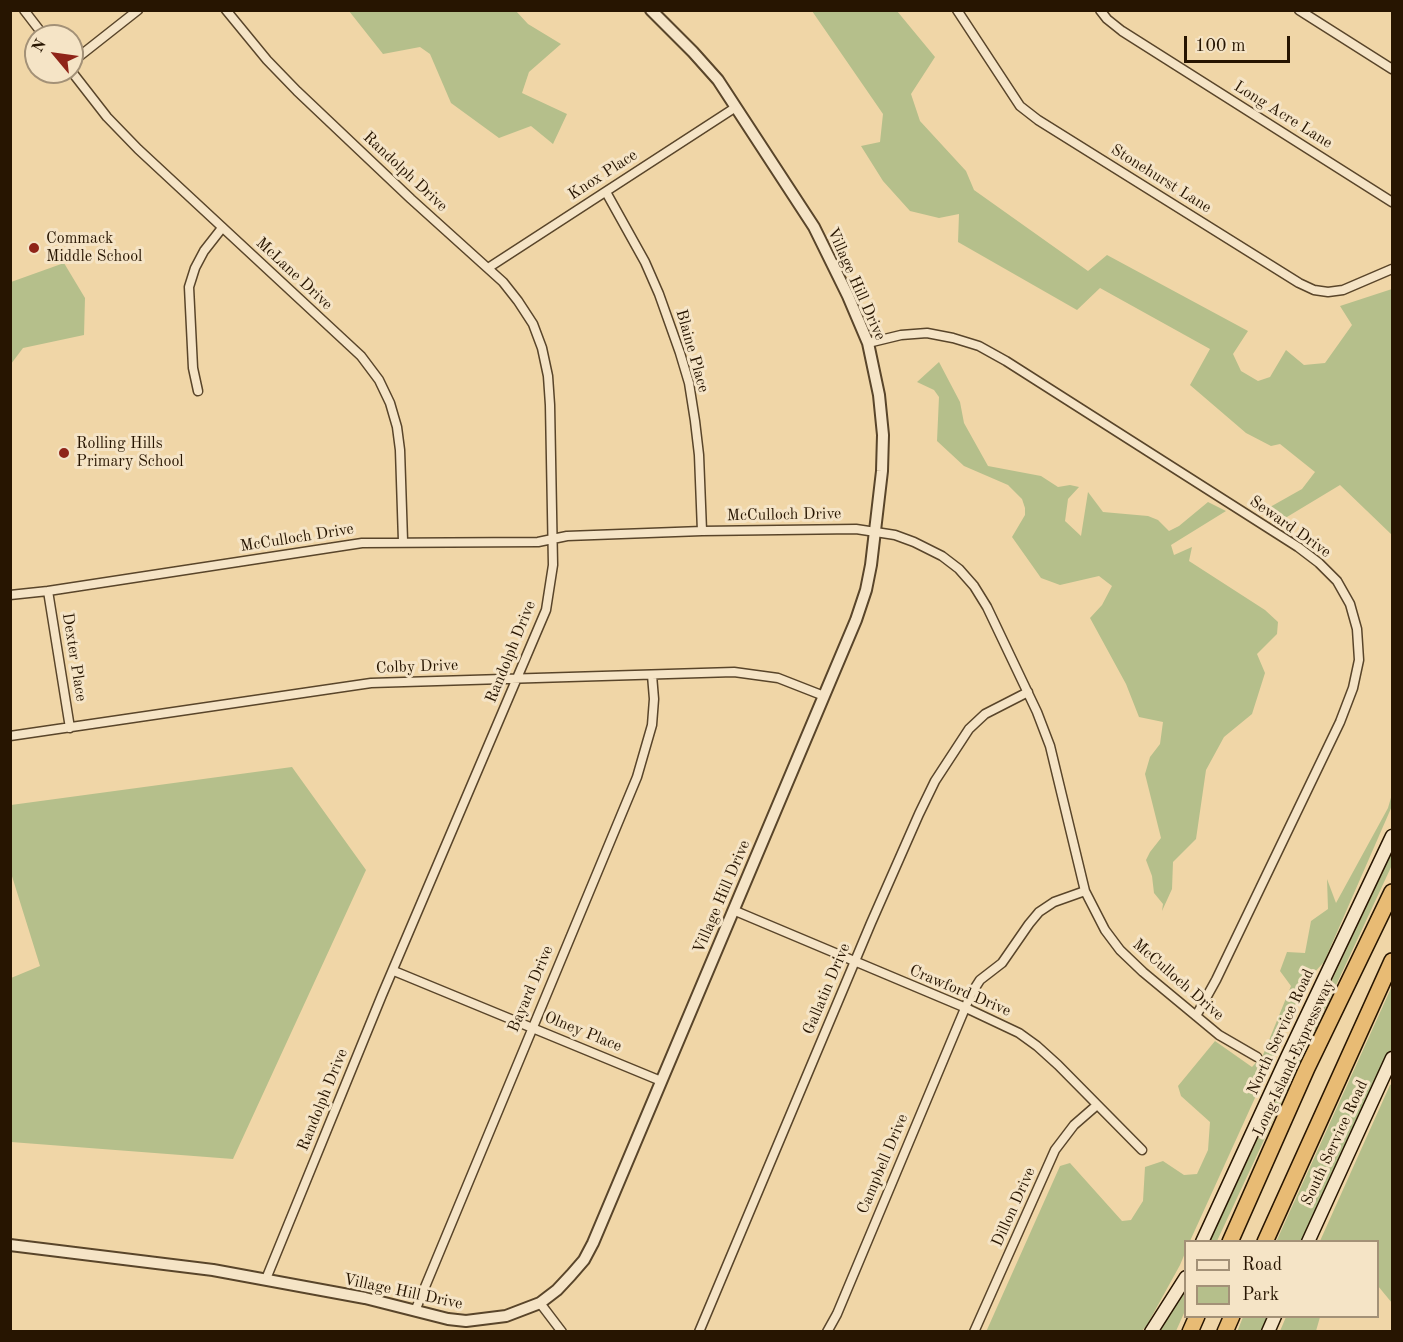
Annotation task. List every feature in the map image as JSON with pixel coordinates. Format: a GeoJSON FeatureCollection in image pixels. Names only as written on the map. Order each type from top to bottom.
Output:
{"type":"FeatureCollection","features":[{"type":"Feature","properties":{"kind":"highway","name":"Long Island Expressway"},"geometry":{"type":"LineString","coordinates":[[1231,1240],[1308,1068],[1392,892]]}},
{"type":"Feature","properties":{"kind":"highway"},"geometry":{"type":"LineString","coordinates":[[1266,1240],[1392,962]]}},
{"type":"Feature","properties":{"kind":"highway"},"geometry":{"type":"LineString","coordinates":[[1226,1332],[1232,1318]]}},
{"type":"Feature","properties":{"kind":"main road","name":"North Service Road"},"geometry":{"type":"LineString","coordinates":[[1203,1240],[1392,836]]}},
{"type":"Feature","properties":{"kind":"main road","name":"South Service Road"},"geometry":{"type":"LineString","coordinates":[[1309,1240],[1392,1058]]}},
{"type":"Feature","properties":{"kind":"main road"},"geometry":{"type":"LineString","coordinates":[[1151,1332],[1184,1279]]}},
{"type":"Feature","properties":{"kind":"main road"},"geometry":{"type":"LineString","coordinates":[[1268,1332],[1275,1318]]}},
{"type":"Feature","properties":{"kind":"street"},"geometry":{"type":"LineString","coordinates":[[24,10],[35,24]]}},
{"type":"Feature","properties":{"kind":"street"},"geometry":{"type":"LineString","coordinates":[[84,53],[138,10]]}},
{"type":"Feature","properties":{"kind":"street","name":"Randolph Drive"},"geometry":{"type":"LineString","coordinates":[[226,10],[267,60],[297,91],[503,282],[533,324],[542,348],[548,376],[553,565],[546,610],[266,1279]]}},
{"type":"Feature","properties":{"kind":"street","name":"Village Hill Drive"},"geometry":{"type":"LineString","coordinates":[[10,1245],[266,1279],[466,1321],[506,1316],[540,1303],[571,1275],[584,1260],[593,1243],[856,620],[866,590],[876,532],[883,435],[879,394],[868,343],[814,227],[718,80],[651,10]]}},
{"type":"Feature","properties":{"kind":"street","name":"Stonehurst Lane"},"geometry":{"type":"LineString","coordinates":[[957,10],[1020,106],[1038,120],[1290,278],[1314,290],[1328,292],[1359,285],[1392,269]]}},
{"type":"Feature","properties":{"kind":"street","name":"Long Acre Lane"},"geometry":{"type":"LineString","coordinates":[[1100,10],[1122,31],[1392,202]]}},
{"type":"Feature","properties":{"kind":"street"},"geometry":{"type":"LineString","coordinates":[[1299,10],[1392,69]]}},
{"type":"Feature","properties":{"kind":"street","name":"McLane Drive"},"geometry":{"type":"LineString","coordinates":[[81,84],[107,117],[222,228],[361,356],[379,380],[390,403],[397,427],[403,541]]}},
{"type":"Feature","properties":{"kind":"street","name":"Knox Place"},"geometry":{"type":"LineString","coordinates":[[488,268],[736,107]]}},
{"type":"Feature","properties":{"kind":"street","name":"Blaine Place"},"geometry":{"type":"LineString","coordinates":[[606,192],[645,262],[659,294],[689,383],[699,455],[702,531]]}},
{"type":"Feature","properties":{"kind":"street"},"geometry":{"type":"LineString","coordinates":[[198,391],[194,368],[189,287],[204,251],[222,228]]}},
{"type":"Feature","properties":{"kind":"street","name":"Seward Drive"},"geometry":{"type":"LineString","coordinates":[[868,343],[901,335],[927,333],[979,346],[1298,547],[1319,563],[1336,581],[1350,604],[1357,629],[1359,660],[1353,688],[1324,754],[1196,1016]]}},
{"type":"Feature","properties":{"kind":"street","name":"McCulloch Drive"},"geometry":{"type":"LineString","coordinates":[[10,595],[362,543],[538,542],[567,536],[856,529],[915,542],[942,556],[959,569],[974,586],[987,607],[1028,693],[1050,746],[1085,891],[1105,930],[1120,950],[1143,972],[1219,1035],[1257,1057]]}},
{"type":"Feature","properties":{"kind":"street","name":"Dexter Place"},"geometry":{"type":"LineString","coordinates":[[48,591],[70,728]]}},
{"type":"Feature","properties":{"kind":"street","name":"Colby Drive"},"geometry":{"type":"LineString","coordinates":[[10,736],[371,683],[734,672],[757,674],[801,685],[824,696]]}},
{"type":"Feature","properties":{"kind":"street","name":"Bayard Drive"},"geometry":{"type":"LineString","coordinates":[[415,1311],[640,767],[652,726],[654,699],[652,675]]}},
{"type":"Feature","properties":{"kind":"street","name":"Gallatin Drive"},"geometry":{"type":"LineString","coordinates":[[699,1332],[854,963],[935,782],[969,729],[985,714],[1028,693]]}},
{"type":"Feature","properties":{"kind":"street","name":"Campbell Drive"},"geometry":{"type":"LineString","coordinates":[[827,1332],[837,1314],[971,994],[981,980],[1002,963],[1039,912],[1054,902],[1085,891]]}},
{"type":"Feature","properties":{"kind":"street","name":"Crawford Drive"},"geometry":{"type":"LineString","coordinates":[[733,910],[999,1023],[1037,1046],[1142,1150]]}},
{"type":"Feature","properties":{"kind":"street","name":"Olney Place"},"geometry":{"type":"LineString","coordinates":[[394,970],[661,1080]]}},
{"type":"Feature","properties":{"kind":"street","name":"Dillon Drive"},"geometry":{"type":"LineString","coordinates":[[974,1332],[1055,1150],[1069,1131],[1097,1106]]}},
{"type":"Feature","properties":{"kind":"street"},"geometry":{"type":"LineString","coordinates":[[540,1303],[562,1332]]}},
{"type":"Feature","properties":{"kind":"green space"},"geometry":{"type":"Polygon","coordinates":[[[349,11],[516,11],[528,24],[561,44],[529,72],[522,93],[567,114],[553,144],[531,126],[499,138],[451,103],[430,54],[420,47],[383,54],[349,11]]]}},
{"type":"Feature","properties":{"kind":"green space"},"geometry":{"type":"Polygon","coordinates":[[[812,11],[897,11],[935,57],[911,94],[920,121],[966,171],[974,190],[1088,271],[1107,255],[1248,331],[1233,354],[1241,371],[1258,381],[1270,377],[1286,350],[1304,365],[1325,363],[1352,325],[1340,306],[1392,289],[1392,535],[1340,485],[1277,523],[1263,511],[1302,489],[1315,472],[1280,444],[1271,446],[1246,433],[1190,385],[1210,349],[1100,288],[1077,310],[958,242],[959,214],[939,218],[910,211],[883,181],[861,146],[880,142],[883,114],[812,11]]]}},
{"type":"Feature","properties":{"kind":"green space"},"geometry":{"type":"Polygon","coordinates":[[[64,263],[85,298],[84,335],[23,348],[11,364],[11,282],[64,263]]]}},
{"type":"Feature","properties":{"kind":"green space"},"geometry":{"type":"Polygon","coordinates":[[[939,362],[960,402],[964,423],[988,466],[1041,476],[1058,487],[1070,485],[1079,487],[1068,499],[1065,521],[1081,536],[1088,492],[1103,512],[1148,516],[1158,520],[1169,531],[1179,526],[1208,502],[1226,511],[1171,545],[1174,555],[1192,547],[1189,561],[1265,610],[1278,622],[1277,634],[1257,654],[1265,673],[1252,714],[1224,737],[1206,770],[1196,839],[1173,862],[1172,889],[1162,911],[1163,904],[1154,893],[1152,876],[1146,860],[1161,838],[1145,774],[1150,757],[1160,744],[1163,722],[1139,717],[1126,684],[1090,618],[1102,605],[1112,586],[1099,576],[1060,585],[1041,578],[1012,537],[1025,515],[1022,499],[1008,485],[964,466],[937,441],[939,397],[934,390],[917,382],[939,362]]]}},
{"type":"Feature","properties":{"kind":"green space"},"geometry":{"type":"Polygon","coordinates":[[[292,767],[366,870],[233,1159],[11,1142],[11,978],[40,966],[11,873],[11,805],[292,767]]]}},
{"type":"Feature","properties":{"kind":"green space"},"geometry":{"type":"Polygon","coordinates":[[[1392,794],[1392,806],[1324,962],[1312,975],[1294,1007],[1190,1240],[1184,1240],[1184,1255],[1180,1265],[1147,1325],[1141,1332],[986,1332],[1060,1166],[1070,1163],[1122,1221],[1131,1220],[1143,1201],[1145,1167],[1163,1161],[1184,1175],[1197,1174],[1208,1150],[1210,1122],[1181,1096],[1178,1086],[1215,1041],[1252,1067],[1263,1055],[1291,986],[1280,971],[1287,952],[1305,953],[1311,921],[1328,909],[1327,879],[1336,903],[1388,808],[1392,794]]]}},
{"type":"Feature","properties":{"kind":"green space"},"geometry":{"type":"Polygon","coordinates":[[[1392,852],[1392,865],[1217,1240],[1210,1240],[1392,852]]]}},
{"type":"Feature","properties":{"kind":"green space"},"geometry":{"type":"Polygon","coordinates":[[[1392,986],[1392,1048],[1304,1240],[1277,1240],[1392,986]]]}},
{"type":"Feature","properties":{"kind":"green space"},"geometry":{"type":"Polygon","coordinates":[[[1392,1084],[1392,1303],[1379,1287],[1379,1240],[1320,1240],[1392,1084]]]}},
{"type":"Feature","properties":{"kind":"green space"},"geometry":{"type":"Polygon","coordinates":[[[1184,1291],[1184,1313],[1176,1331],[1160,1331],[1184,1291]]]}},
{"type":"Feature","properties":{"kind":"green space"},"geometry":{"type":"Polygon","coordinates":[[[1243,1318],[1269,1318],[1263,1331],[1237,1332],[1243,1318]]]}},
{"type":"Feature","properties":{"kind":"green space"},"geometry":{"type":"Polygon","coordinates":[[[1285,1318],[1320,1318],[1316,1331],[1280,1331],[1285,1318]]]}},
{"type":"Feature","properties":{"kind":"place","name":"Commack Middle School"},"geometry":{"type":"Point","coordinates":[34,248]}},
{"type":"Feature","properties":{"kind":"place","name":"Rolling Hills Primary School"},"geometry":{"type":"Point","coordinates":[64,453]}}]}
